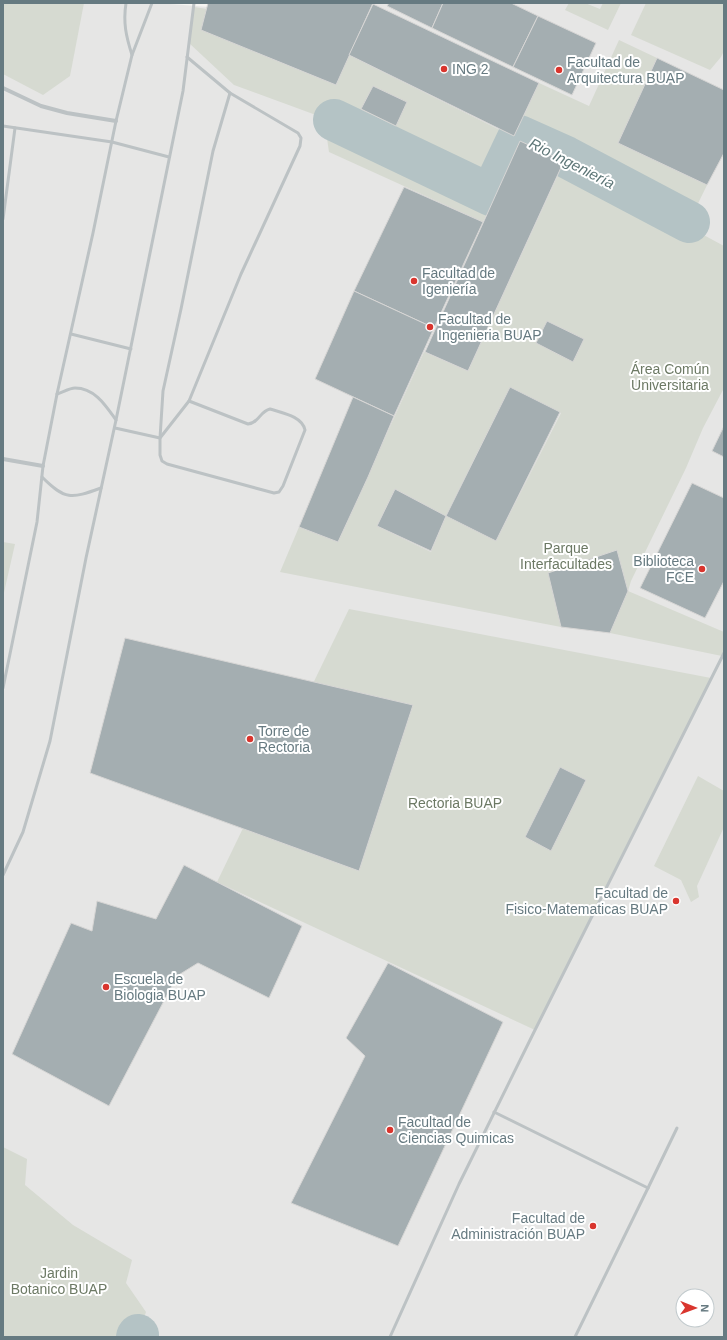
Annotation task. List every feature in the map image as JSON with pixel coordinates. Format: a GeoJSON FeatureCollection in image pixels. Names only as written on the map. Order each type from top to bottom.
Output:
{"type":"FeatureCollection","features":[{"type":"Feature","properties":{"kind":"street"},"geometry":{"type":"LineString","coordinates":[[3,88],[41,106],[67,113],[116,121]]}},
{"type":"Feature","properties":{"kind":"street"},"geometry":{"type":"LineString","coordinates":[[3,459],[44,466]]}},
{"type":"Feature","properties":{"kind":"lane"},"geometry":{"type":"LineString","coordinates":[[126,3],[124,14],[125,35],[132,55]]}},
{"type":"Feature","properties":{"kind":"lane"},"geometry":{"type":"LineString","coordinates":[[3,688],[37,522],[42,476],[57,394],[93,234],[116,121],[132,55],[152,3]]}},
{"type":"Feature","properties":{"kind":"lane"},"geometry":{"type":"LineString","coordinates":[[4,874],[23,832],[50,741],[89,544],[115,428],[182,91],[194,3]]}},
{"type":"Feature","properties":{"kind":"lane"},"geometry":{"type":"LineString","coordinates":[[160,438],[189,402],[241,274],[300,146],[301,138],[298,133],[230,93],[187,57]]}},
{"type":"Feature","properties":{"kind":"lane"},"geometry":{"type":"LineString","coordinates":[[189,402],[248,424],[253,424],[266,410],[270,408],[300,420],[304,424],[305,430],[284,486],[280,492],[274,493],[167,464],[162,461],[160,455],[163,391],[182,309],[213,151],[230,93]]}},
{"type":"Feature","properties":{"kind":"lane"},"geometry":{"type":"LineString","coordinates":[[3,126],[112,142],[169,157]]}},
{"type":"Feature","properties":{"kind":"lane"},"geometry":{"type":"LineString","coordinates":[[3,219],[15,128]]}},
{"type":"Feature","properties":{"kind":"lane"},"geometry":{"type":"LineString","coordinates":[[71,334],[131,349]]}},
{"type":"Feature","properties":{"kind":"lane"},"geometry":{"type":"LineString","coordinates":[[57,394],[75,388],[89,390],[102,401],[116,420]]}},
{"type":"Feature","properties":{"kind":"lane"},"geometry":{"type":"LineString","coordinates":[[115,428],[160,438]]}},
{"type":"Feature","properties":{"kind":"lane"},"geometry":{"type":"LineString","coordinates":[[42,476],[54,489],[64,495],[78,496],[101,488]]}},
{"type":"Feature","properties":{"kind":"lane"},"geometry":{"type":"LineString","coordinates":[[390,1337],[459,1184],[494,1112],[724,653]]}},
{"type":"Feature","properties":{"kind":"lane"},"geometry":{"type":"LineString","coordinates":[[494,1112],[648,1188]]}},
{"type":"Feature","properties":{"kind":"lane"},"geometry":{"type":"LineString","coordinates":[[575,1337],[676,1128]]}},
{"type":"Feature","properties":{"kind":"shaded area"},"geometry":{"type":"Polygon","coordinates":[[[3,3],[158,3],[209,7],[210,3],[724,3],[724,1337],[3,1337],[3,3]]]}},
{"type":"Feature","properties":{"kind":"green space"},"geometry":{"type":"Polygon","coordinates":[[[3,3],[84,3],[70,76],[43,95],[3,74],[3,3]]]}},
{"type":"Feature","properties":{"kind":"green space"},"geometry":{"type":"Polygon","coordinates":[[[569,3],[585,3],[600,9],[603,3],[621,3],[608,30],[565,10],[569,3]]]}},
{"type":"Feature","properties":{"kind":"green space"},"geometry":{"type":"Polygon","coordinates":[[[646,3],[724,3],[724,51],[710,70],[631,35],[646,3]]]}},
{"type":"Feature","properties":{"kind":"green space"},"geometry":{"type":"Polygon","coordinates":[[[194,7],[207,9],[202,30],[336,85],[349,55],[514,137],[539,83],[589,106],[619,40],[657,58],[619,143],[707,185],[687,226],[724,246],[724,388],[703,428],[686,468],[631,581],[628,591],[724,632],[724,653],[722,656],[610,633],[561,627],[280,572],[299,527],[338,541],[424,352],[468,371],[564,162],[520,140],[483,222],[329,152],[324,118],[234,85],[189,43],[194,7]],[[511,388],[447,516],[496,541],[561,413],[511,388]],[[395,489],[377,526],[431,552],[446,516],[395,489]]]}},
{"type":"Feature","properties":{"kind":"green space"},"geometry":{"type":"Polygon","coordinates":[[[3,542],[15,544],[3,597],[3,542]]]}},
{"type":"Feature","properties":{"kind":"green space","name":"Rectoria BUAP"},"geometry":{"type":"Polygon","coordinates":[[[349,609],[711,678],[535,1030],[217,882],[349,609]]]}},
{"type":"Feature","properties":{"kind":"green space"},"geometry":{"type":"Polygon","coordinates":[[[698,776],[724,791],[724,827],[697,886],[699,897],[691,902],[681,880],[654,866],[698,776]]]}},
{"type":"Feature","properties":{"kind":"green space","name":"Jardin Botanico BUAP"},"geometry":{"type":"Polygon","coordinates":[[[3,1147],[27,1159],[25,1185],[73,1225],[132,1260],[126,1283],[146,1312],[138,1335],[141,1337],[3,1337],[3,1147]]]}},
{"type":"Feature","properties":{"kind":"building"},"geometry":{"type":"Polygon","coordinates":[[[208,3],[373,3],[336,85],[201,30],[208,3]]]}},
{"type":"Feature","properties":{"kind":"building"},"geometry":{"type":"Polygon","coordinates":[[[389,3],[443,3],[432,28],[387,6],[389,3]]]}},
{"type":"Feature","properties":{"kind":"building"},"geometry":{"type":"Polygon","coordinates":[[[443,3],[511,3],[538,16],[513,67],[432,28],[443,3]]]}},
{"type":"Feature","properties":{"kind":"building","name":"ING 2"},"geometry":{"type":"Polygon","coordinates":[[[373,4],[539,83],[514,136],[349,55],[373,4]]]}},
{"type":"Feature","properties":{"kind":"building"},"geometry":{"type":"Polygon","coordinates":[[[538,16],[596,43],[572,95],[513,67],[538,16]]]}},
{"type":"Feature","properties":{"kind":"building"},"geometry":{"type":"Polygon","coordinates":[[[657,58],[724,90],[724,153],[707,185],[618,143],[657,58]]]}},
{"type":"Feature","properties":{"kind":"building"},"geometry":{"type":"Polygon","coordinates":[[[373,86],[407,102],[396,126],[361,109],[373,86]]]}},
{"type":"Feature","properties":{"kind":"building"},"geometry":{"type":"Polygon","coordinates":[[[520,141],[564,161],[468,371],[425,352],[520,141]]]}},
{"type":"Feature","properties":{"kind":"building"},"geometry":{"type":"Polygon","coordinates":[[[404,187],[483,222],[434,328],[354,291],[404,187]]]}},
{"type":"Feature","properties":{"kind":"building"},"geometry":{"type":"Polygon","coordinates":[[[354,291],[434,328],[394,416],[315,379],[354,291]]]}},
{"type":"Feature","properties":{"kind":"building"},"geometry":{"type":"Polygon","coordinates":[[[547,321],[584,339],[573,362],[536,343],[547,321]]]}},
{"type":"Feature","properties":{"kind":"building"},"geometry":{"type":"Polygon","coordinates":[[[510,387],[560,412],[496,541],[446,516],[510,387]]]}},
{"type":"Feature","properties":{"kind":"building"},"geometry":{"type":"Polygon","coordinates":[[[353,397],[394,416],[338,542],[299,527],[353,397]]]}},
{"type":"Feature","properties":{"kind":"building"},"geometry":{"type":"Polygon","coordinates":[[[724,426],[724,457],[712,451],[724,426]]]}},
{"type":"Feature","properties":{"kind":"building"},"geometry":{"type":"Polygon","coordinates":[[[692,483],[724,498],[724,581],[705,618],[640,588],[692,483]]]}},
{"type":"Feature","properties":{"kind":"building"},"geometry":{"type":"Polygon","coordinates":[[[395,489],[446,516],[431,551],[377,526],[395,489]]]}},
{"type":"Feature","properties":{"kind":"building"},"geometry":{"type":"Polygon","coordinates":[[[617,550],[628,591],[610,633],[561,627],[548,573],[617,550]]]}},
{"type":"Feature","properties":{"kind":"building","name":"Torre de Rectoria"},"geometry":{"type":"Polygon","coordinates":[[[125,638],[413,705],[359,871],[90,773],[125,638]]]}},
{"type":"Feature","properties":{"kind":"building"},"geometry":{"type":"Polygon","coordinates":[[[560,767],[586,780],[551,851],[525,837],[560,767]]]}},
{"type":"Feature","properties":{"kind":"building","name":"Escuela de Biologia BUAP"},"geometry":{"type":"Polygon","coordinates":[[[184,865],[302,926],[269,998],[198,963],[177,976],[109,1106],[12,1054],[71,923],[92,931],[97,901],[156,919],[184,865]]]}},
{"type":"Feature","properties":{"kind":"building","name":"Facultad de Ciencias Quimicas"},"geometry":{"type":"Polygon","coordinates":[[[388,963],[503,1022],[398,1246],[291,1203],[365,1056],[346,1038],[388,963]]]}},
{"type":"Feature","properties":{"kind":"waterway","name":"Rio Ingeniería"},"geometry":{"type":"LineString","coordinates":[[334,120],[491,195],[519,136],[566,157],[689,222]]}},
{"type":"Feature","properties":{"kind":"place","name":"ING 2"},"geometry":{"type":"Point","coordinates":[444,69]}},
{"type":"Feature","properties":{"kind":"place","name":"Facultad de Arquitectura BUAP"},"geometry":{"type":"Point","coordinates":[559,70]}},
{"type":"Feature","properties":{"kind":"place","name":"Facultad de Igeniería"},"geometry":{"type":"Point","coordinates":[414,281]}},
{"type":"Feature","properties":{"kind":"place","name":"Facultad de Ingenieria BUAP"},"geometry":{"type":"Point","coordinates":[430,327]}},
{"type":"Feature","properties":{"kind":"place","name":"Biblioteca FCE"},"geometry":{"type":"Point","coordinates":[702,569]}},
{"type":"Feature","properties":{"kind":"place","name":"Torre de Rectoria"},"geometry":{"type":"Point","coordinates":[250,739]}},
{"type":"Feature","properties":{"kind":"place","name":"Facultad de Fisico-Matematicas BUAP"},"geometry":{"type":"Point","coordinates":[676,901]}},
{"type":"Feature","properties":{"kind":"place","name":"Escuela de Biologia BUAP"},"geometry":{"type":"Point","coordinates":[106,987]}},
{"type":"Feature","properties":{"kind":"place","name":"Facultad de Ciencias Quimicas"},"geometry":{"type":"Point","coordinates":[390,1130]}},
{"type":"Feature","properties":{"kind":"place","name":"Facultad de Administración BUAP"},"geometry":{"type":"Point","coordinates":[593,1226]}},
{"type":"Feature","properties":{"kind":"park label","name":"Área Común Universitaria"},"geometry":{"type":"Point","coordinates":[670,378]}},
{"type":"Feature","properties":{"kind":"park label","name":"Parque Interfacultades"},"geometry":{"type":"Point","coordinates":[566,556]}}]}
